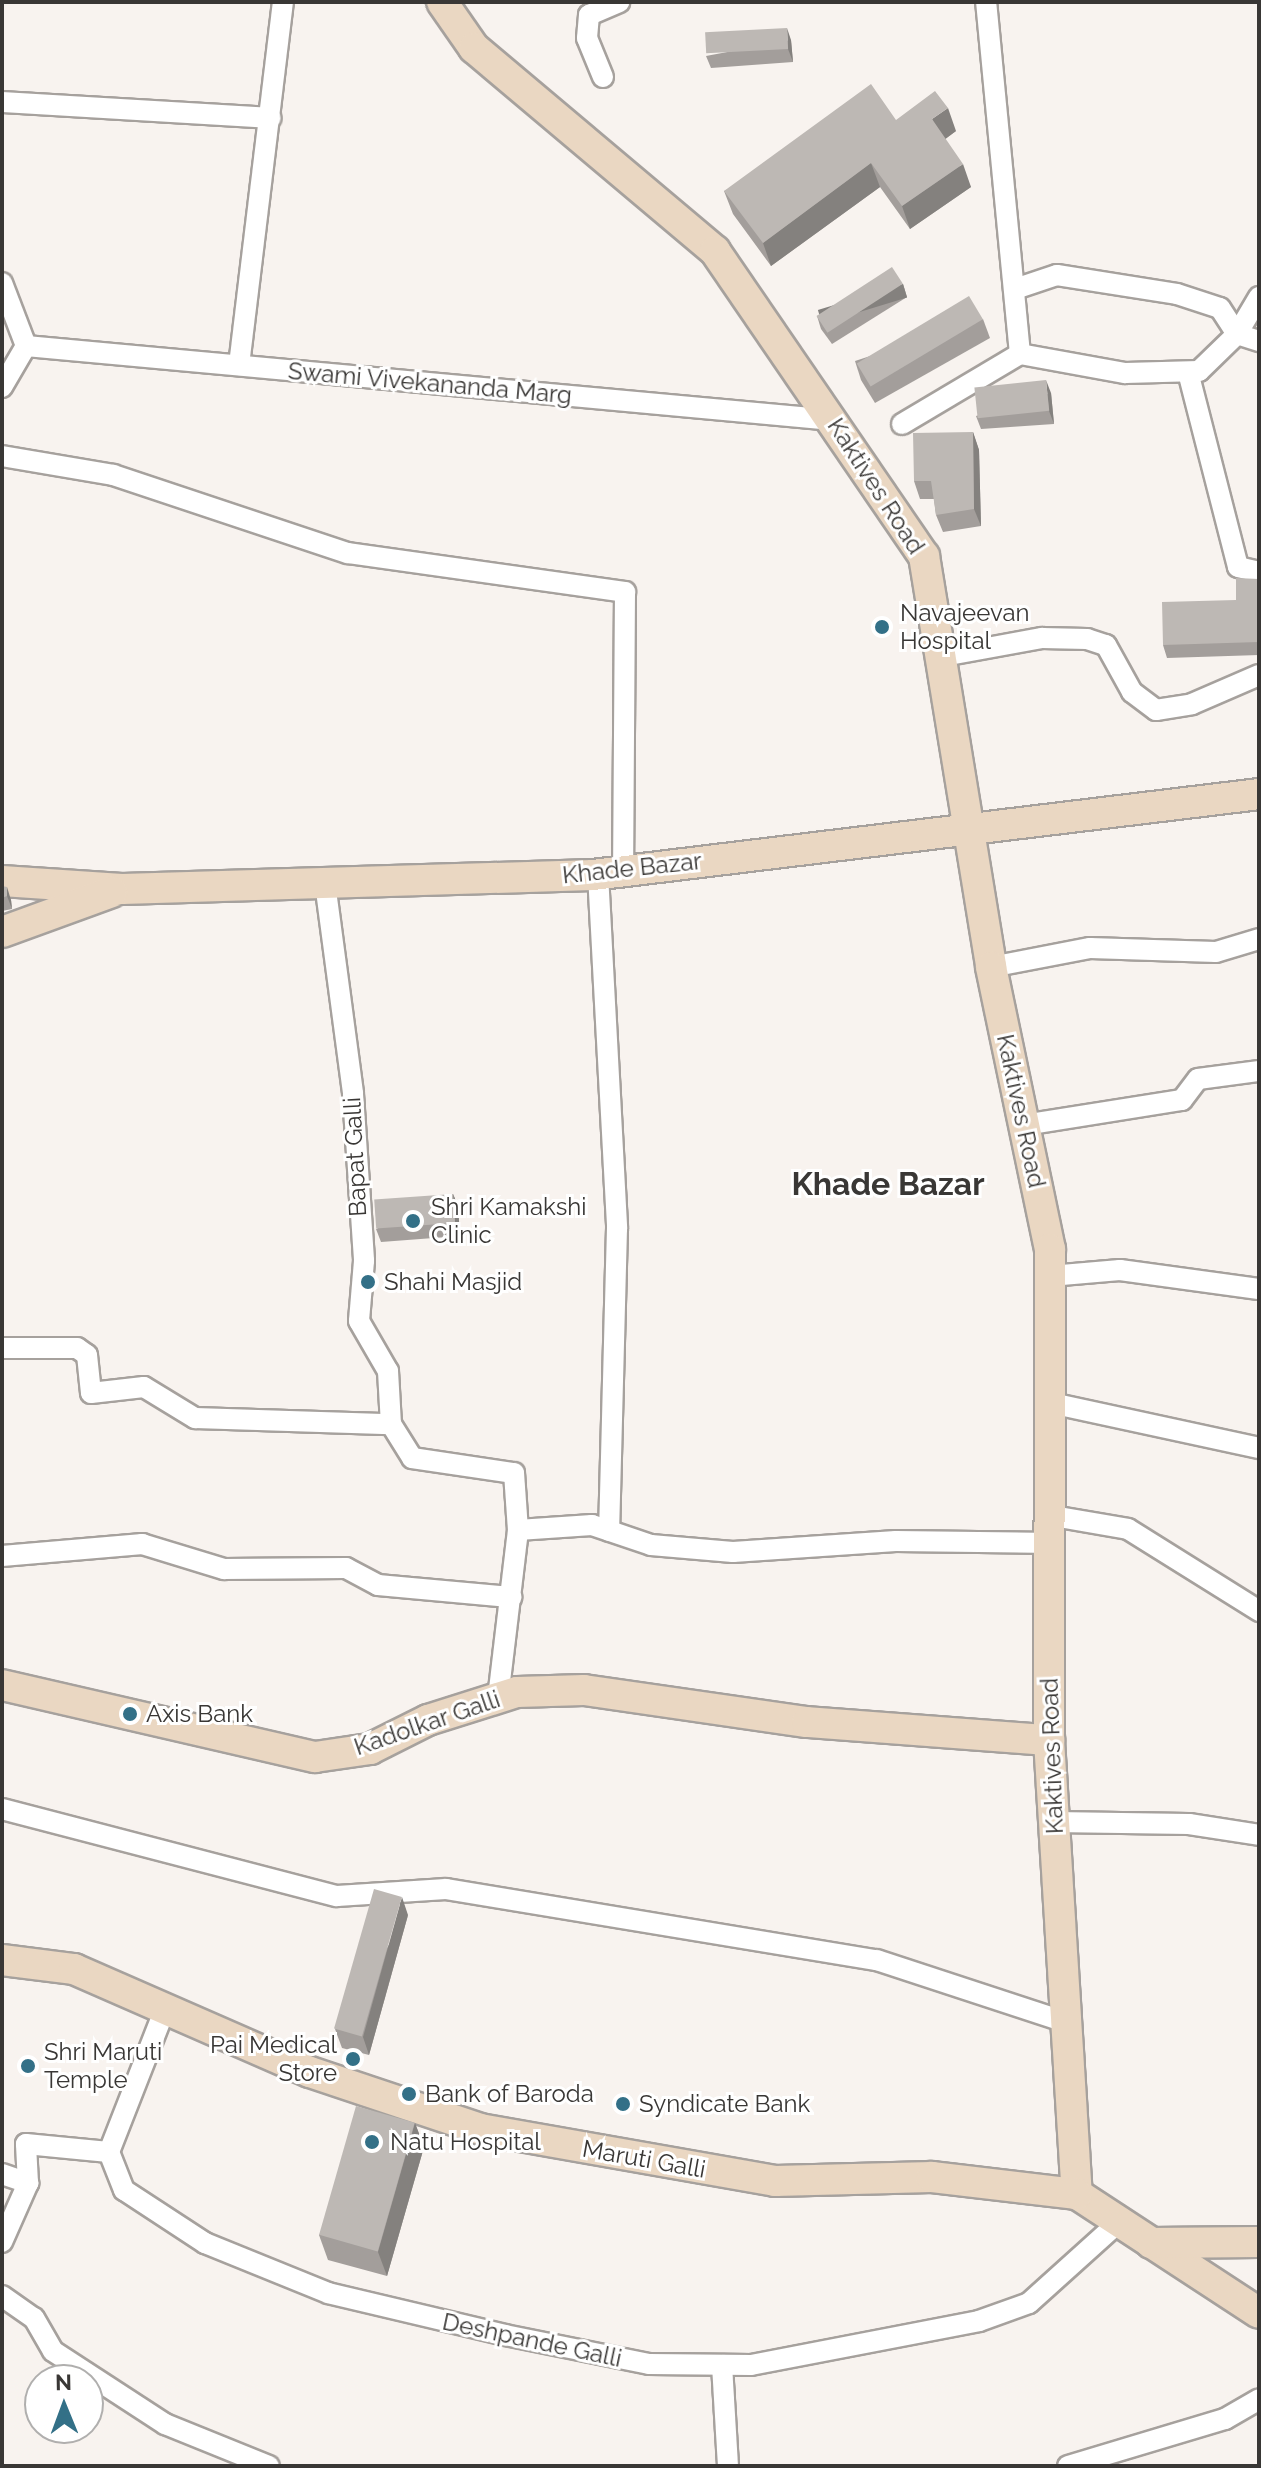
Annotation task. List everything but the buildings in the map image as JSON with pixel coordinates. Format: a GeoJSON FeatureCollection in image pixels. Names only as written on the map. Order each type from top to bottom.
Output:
{"type":"FeatureCollection","features":[{"type":"Feature","properties":{"kind":"main road","name":"Kaktives Road"},"geometry":{"type":"LineString","coordinates":[[442,2],[474,48],[715,251],[924,556],[938,657],[970,826],[991,967],[1024,1125],[1050,1276],[1053,1529],[1049,1740],[1077,2194]]}},
{"type":"Feature","properties":{"kind":"main road","name":"Khade Bazar"},"geometry":{"type":"LineString","coordinates":[[2,881],[122,889],[611,873],[970,826],[1259,794]]}},
{"type":"Feature","properties":{"kind":"main road"},"geometry":{"type":"LineString","coordinates":[[2,932],[122,889]]}},
{"type":"Feature","properties":{"kind":"main road","name":"Kadolkar Galli"},"geometry":{"type":"LineString","coordinates":[[2,1685],[315,1757],[370,1749],[498,1698],[584,1690],[807,1722],[1049,1740]]}},
{"type":"Feature","properties":{"kind":"main road","name":"Maruti Galli"},"geometry":{"type":"LineString","coordinates":[[2,1960],[74,1969],[163,2014],[480,2129],[775,2181],[932,2177],[1077,2194]]}},
{"type":"Feature","properties":{"kind":"main road"},"geometry":{"type":"LineString","coordinates":[[1077,2194],[1259,2313]]}},
{"type":"Feature","properties":{"kind":"main road"},"geometry":{"type":"LineString","coordinates":[[1151,2243],[1259,2242]]}},
{"type":"Feature","properties":{"kind":"street"},"geometry":{"type":"LineString","coordinates":[[239,365],[283,2]]}},
{"type":"Feature","properties":{"kind":"street"},"geometry":{"type":"LineString","coordinates":[[603,77],[587,38],[589,15],[619,2]]}},
{"type":"Feature","properties":{"kind":"street"},"geometry":{"type":"LineString","coordinates":[[986,2],[1020,354]]}},
{"type":"Feature","properties":{"kind":"street"},"geometry":{"type":"LineString","coordinates":[[2,102],[271,118]]}},
{"type":"Feature","properties":{"kind":"street"},"geometry":{"type":"LineString","coordinates":[[1015,289],[1057,275],[1177,294],[1220,308],[1237,334],[1259,341]]}},
{"type":"Feature","properties":{"kind":"street"},"geometry":{"type":"LineString","coordinates":[[2,283],[26,346],[3,382]]}},
{"type":"Feature","properties":{"kind":"street"},"geometry":{"type":"LineString","coordinates":[[902,424],[1020,354],[1125,373],[1199,371],[1237,334],[1259,297]]}},
{"type":"Feature","properties":{"kind":"street","name":"Swami Vivekananda Marg"},"geometry":{"type":"LineString","coordinates":[[26,346],[833,420]]}},
{"type":"Feature","properties":{"kind":"street"},"geometry":{"type":"LineString","coordinates":[[1188,372],[1238,567],[1259,572]]}},
{"type":"Feature","properties":{"kind":"street"},"geometry":{"type":"LineString","coordinates":[[2,456],[113,475],[348,553],[625,592],[611,873],[617,1228],[609,1531]]}},
{"type":"Feature","properties":{"kind":"street"},"geometry":{"type":"LineString","coordinates":[[938,657],[998,644],[1087,639],[1106,645],[1132,692],[1156,710],[1192,704],[1259,675]]}},
{"type":"Feature","properties":{"kind":"street","name":"Bapat Galli"},"geometry":{"type":"LineString","coordinates":[[325,883],[353,1094],[364,1261],[359,1321],[388,1371],[391,1424]]}},
{"type":"Feature","properties":{"kind":"street"},"geometry":{"type":"LineString","coordinates":[[991,967],[1090,948],[1216,952],[1259,939]]}},
{"type":"Feature","properties":{"kind":"street"},"geometry":{"type":"LineString","coordinates":[[1024,1125],[1182,1100],[1198,1079],[1259,1071]]}},
{"type":"Feature","properties":{"kind":"street"},"geometry":{"type":"LineString","coordinates":[[1050,1276],[1120,1270],[1259,1289]]}},
{"type":"Feature","properties":{"kind":"street"},"geometry":{"type":"LineString","coordinates":[[2,1348],[77,1348],[87,1355],[91,1393],[144,1387],[195,1418],[391,1424],[412,1458],[514,1473],[518,1530],[498,1698]]}},
{"type":"Feature","properties":{"kind":"street"},"geometry":{"type":"LineString","coordinates":[[1051,1403],[1259,1448]]}},
{"type":"Feature","properties":{"kind":"street"},"geometry":{"type":"LineString","coordinates":[[518,1530],[592,1525],[651,1545],[733,1552],[1053,1529],[1128,1529],[1259,1611]]}},
{"type":"Feature","properties":{"kind":"street"},"geometry":{"type":"LineString","coordinates":[[2,1556],[142,1544],[224,1569],[346,1568],[378,1585],[511,1597]]}},
{"type":"Feature","properties":{"kind":"street"},"geometry":{"type":"LineString","coordinates":[[2,1809],[337,1896],[446,1889],[877,1960],[1066,2022]]}},
{"type":"Feature","properties":{"kind":"street"},"geometry":{"type":"LineString","coordinates":[[1054,1822],[1189,1824],[1259,1835]]}},
{"type":"Feature","properties":{"kind":"street"},"geometry":{"type":"LineString","coordinates":[[2,2242],[28,2183],[26,2144],[109,2152],[163,2014]]}},
{"type":"Feature","properties":{"kind":"street","name":"Deshpande Galli"},"geometry":{"type":"LineString","coordinates":[[109,2152],[124,2190],[193,2235],[328,2293],[649,2364],[722,2365],[991,2317],[1029,2303],[1119,2222]]}},
{"type":"Feature","properties":{"kind":"street"},"geometry":{"type":"LineString","coordinates":[[2,2174],[28,2183]]}},
{"type":"Feature","properties":{"kind":"street"},"geometry":{"type":"LineString","coordinates":[[2,2296],[34,2318],[53,2351],[165,2424],[269,2466]]}},
{"type":"Feature","properties":{"kind":"street"},"geometry":{"type":"LineString","coordinates":[[722,2365],[728,2466]]}},
{"type":"Feature","properties":{"kind":"street"},"geometry":{"type":"LineString","coordinates":[[1068,2466],[1225,2419],[1259,2399]]}},
{"type":"Feature","properties":{"kind":"place","name":"Navajeevan Hospital"},"geometry":{"type":"Point","coordinates":[882,627]}},
{"type":"Feature","properties":{"kind":"place","name":"Shri Kamakshi Clinic"},"geometry":{"type":"Point","coordinates":[413,1221]}},
{"type":"Feature","properties":{"kind":"place","name":"Shahi Masjid"},"geometry":{"type":"Point","coordinates":[368,1282]}},
{"type":"Feature","properties":{"kind":"place","name":"Axis Bank"},"geometry":{"type":"Point","coordinates":[130,1714]}},
{"type":"Feature","properties":{"kind":"place","name":"Pai Medical Store"},"geometry":{"type":"Point","coordinates":[353,2059]}},
{"type":"Feature","properties":{"kind":"place","name":"Shri Maruti Temple"},"geometry":{"type":"Point","coordinates":[28,2066]}},
{"type":"Feature","properties":{"kind":"place","name":"Bank of Baroda"},"geometry":{"type":"Point","coordinates":[409,2094]}},
{"type":"Feature","properties":{"kind":"place","name":"Syndicate Bank"},"geometry":{"type":"Point","coordinates":[623,2104]}},
{"type":"Feature","properties":{"kind":"place","name":"Natu Hospital"},"geometry":{"type":"Point","coordinates":[372,2142]}},
{"type":"Feature","properties":{"kind":"district","name":"Khade Bazar"},"geometry":{"type":"Point","coordinates":[888,1184]}}]}
